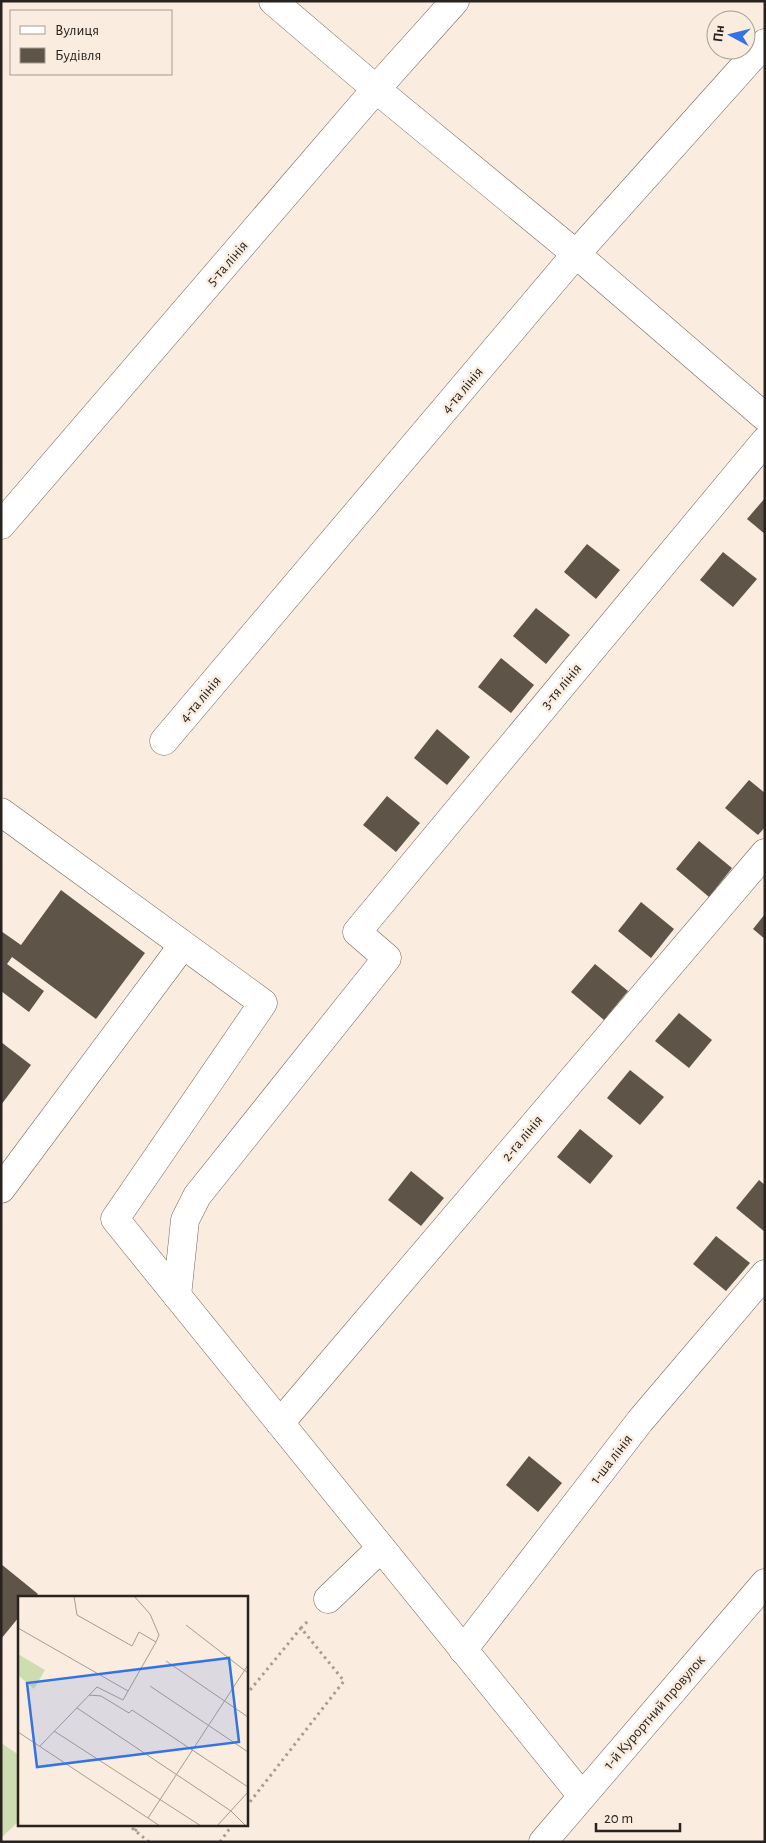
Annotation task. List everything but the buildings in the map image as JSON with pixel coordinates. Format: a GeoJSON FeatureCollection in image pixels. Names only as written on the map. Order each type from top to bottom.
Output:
{"type":"FeatureCollection","features":[{"type":"Feature","properties":{"kind":"street"},"geometry":{"type":"LineString","coordinates":[[273,1],[376,89],[576,254],[765,417]]}},
{"type":"Feature","properties":{"kind":"street","name":"5-та лінія"},"geometry":{"type":"LineString","coordinates":[[1,525],[376,89],[455,1]]}},
{"type":"Feature","properties":{"kind":"street","name":"4-та лінія"},"geometry":{"type":"LineString","coordinates":[[164,741],[576,254],[765,43]]}},
{"type":"Feature","properties":{"kind":"street","name":"3-тя лінія"},"geometry":{"type":"LineString","coordinates":[[177,1296],[185,1220],[197,1196],[387,958],[357,932],[765,440]]}},
{"type":"Feature","properties":{"kind":"street"},"geometry":{"type":"LineString","coordinates":[[1,812],[263,1003],[115,1219],[582,1796]]}},
{"type":"Feature","properties":{"kind":"street","name":"2-га лінія"},"geometry":{"type":"LineString","coordinates":[[280,1423],[765,853]]}},
{"type":"Feature","properties":{"kind":"street"},"geometry":{"type":"LineString","coordinates":[[1,1189],[182,945]]}},
{"type":"Feature","properties":{"kind":"street","name":"1-ша лінія"},"geometry":{"type":"LineString","coordinates":[[463,1650],[640,1421],[765,1274]]}},
{"type":"Feature","properties":{"kind":"street"},"geometry":{"type":"LineString","coordinates":[[328,1599],[381,1548]]}},
{"type":"Feature","properties":{"kind":"street","name":"1-й Курортний провулок"},"geometry":{"type":"LineString","coordinates":[[543,1842],[765,1583]]}},
{"type":"Feature","properties":{"kind":"path"},"geometry":{"type":"LineString","coordinates":[[248,1693],[301,1628],[328,1599]]}},
{"type":"Feature","properties":{"kind":"path"},"geometry":{"type":"LineString","coordinates":[[248,1804],[344,1681],[301,1628]]}},
{"type":"Feature","properties":{"kind":"path"},"geometry":{"type":"LineString","coordinates":[[130,1826],[149,1842]]}},
{"type":"Feature","properties":{"kind":"path"},"geometry":{"type":"LineString","coordinates":[[135,1831],[139,1826]]}},
{"type":"Feature","properties":{"kind":"path"},"geometry":{"type":"LineString","coordinates":[[220,1842],[232,1826]]}},
{"type":"Feature","properties":{"kind":"green space"},"geometry":{"type":"Polygon","coordinates":[[[1,1743],[18,1754],[18,1822],[1,1838],[1,1743]]]}}]}
